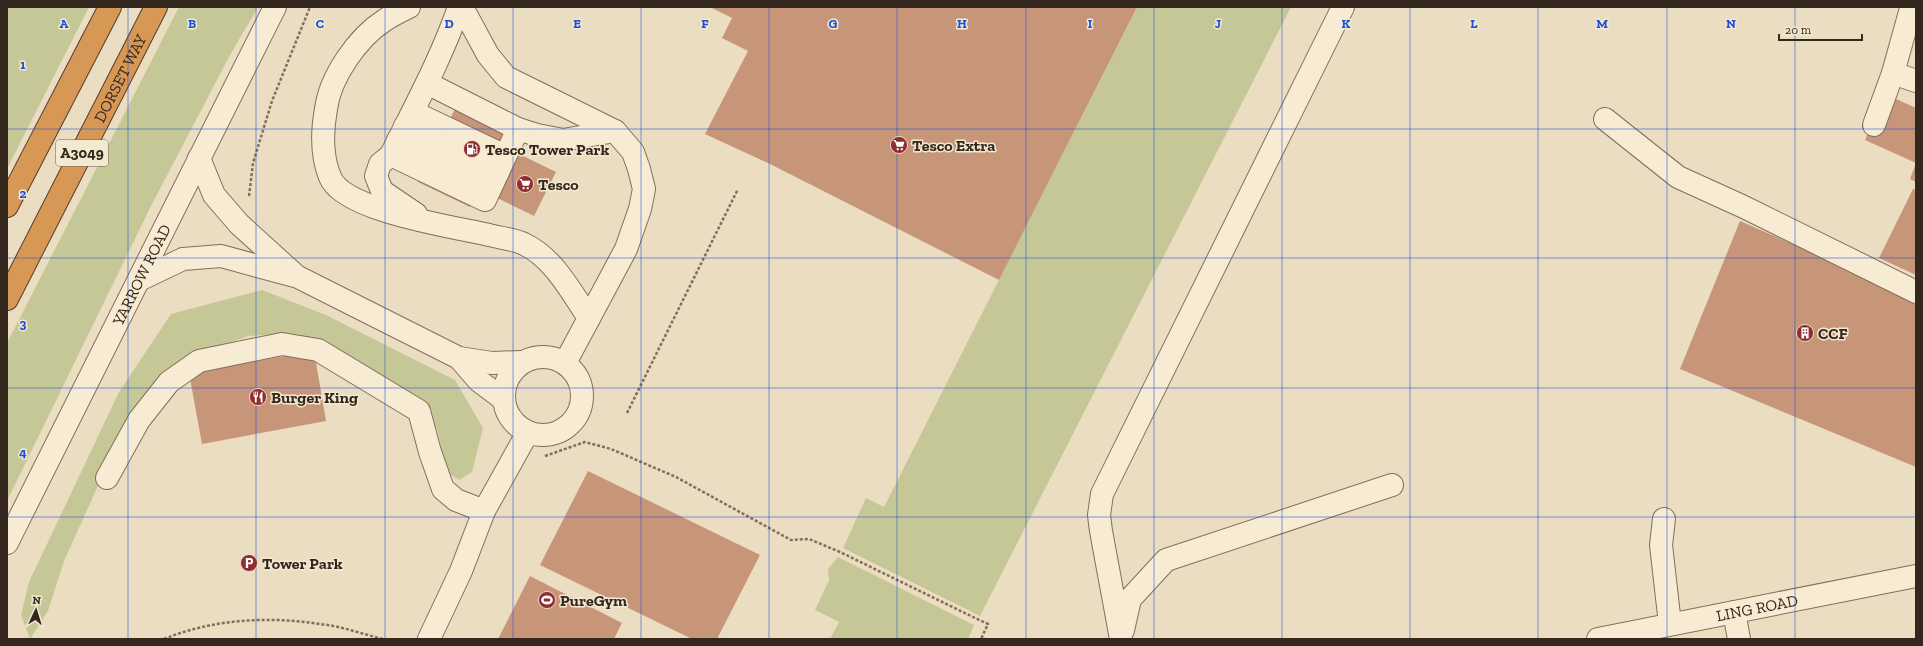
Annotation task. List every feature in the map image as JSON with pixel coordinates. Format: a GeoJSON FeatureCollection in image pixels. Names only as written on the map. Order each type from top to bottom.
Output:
{"type":"FeatureCollection","features":[{"type":"Feature","properties":{"kind":"highway","name":"A3049"},"geometry":{"type":"LineString","coordinates":[[7,206],[110,7]]}},
{"type":"Feature","properties":{"kind":"highway","name":"DORSET WAY"},"geometry":{"type":"LineString","coordinates":[[7,299],[156,7]]}},
{"type":"Feature","properties":{"kind":"street","name":"YARROW ROAD"},"geometry":{"type":"LineString","coordinates":[[7,543],[276,7]]}},
{"type":"Feature","properties":{"kind":"street"},"geometry":{"type":"LineString","coordinates":[[409,7],[385,20],[365,35],[351,53],[336,78],[326,104],[323,129],[324,152],[330,179],[347,196],[375,209],[524,244],[550,262],[589,318]]}},
{"type":"Feature","properties":{"kind":"street"},"geometry":{"type":"LineString","coordinates":[[427,221],[382,191],[376,176],[380,164],[412,112],[446,43],[460,7]]}},
{"type":"Feature","properties":{"kind":"street"},"geometry":{"type":"LineString","coordinates":[[460,7],[488,55],[506,76],[615,131],[633,152],[639,169],[644,189],[640,209],[626,249],[565,363]]}},
{"type":"Feature","properties":{"kind":"street"},"geometry":{"type":"LineString","coordinates":[[1121,639],[1101,531],[1099,514],[1102,494],[1343,7]]}},
{"type":"Feature","properties":{"kind":"street"},"geometry":{"type":"LineString","coordinates":[[1874,125],[1893,73],[1910,12]]}},
{"type":"Feature","properties":{"kind":"street"},"geometry":{"type":"LineString","coordinates":[[1893,73],[1916,81]]}},
{"type":"Feature","properties":{"kind":"street"},"geometry":{"type":"LineString","coordinates":[[412,112],[572,138]]}},
{"type":"Feature","properties":{"kind":"street"},"geometry":{"type":"LineString","coordinates":[[412,112],[485,200],[505,157]]}},
{"type":"Feature","properties":{"kind":"street"},"geometry":{"type":"LineString","coordinates":[[412,112],[505,157],[563,140],[615,131]]}},
{"type":"Feature","properties":{"kind":"street"},"geometry":{"type":"LineString","coordinates":[[412,112],[505,157]]}},
{"type":"Feature","properties":{"kind":"street"},"geometry":{"type":"LineString","coordinates":[[1605,119],[1678,177],[1744,207],[1916,292]]}},
{"type":"Feature","properties":{"kind":"street"},"geometry":{"type":"LineString","coordinates":[[199,158],[214,196],[239,224],[298,277]]}},
{"type":"Feature","properties":{"kind":"street"},"geometry":{"type":"LineString","coordinates":[[139,280],[183,259],[221,256],[298,277],[459,358],[492,363],[521,362],[543,356],[555,358],[565,363],[575,373],[581,386],[582,400],[578,414],[569,425],[556,433],[542,435],[528,432],[516,424],[507,413],[503,399],[504,385],[511,372],[521,362]]}},
{"type":"Feature","properties":{"kind":"street"},"geometry":{"type":"LineString","coordinates":[[107,478],[139,420],[169,382],[199,361],[282,344],[318,350],[420,411],[430,452],[443,489],[456,500],[484,511]]}},
{"type":"Feature","properties":{"kind":"street"},"geometry":{"type":"LineString","coordinates":[[459,358],[479,381],[503,399]]}},
{"type":"Feature","properties":{"kind":"street"},"geometry":{"type":"LineString","coordinates":[[429,639],[461,571],[484,511],[528,432]]}},
{"type":"Feature","properties":{"kind":"street"},"geometry":{"type":"LineString","coordinates":[[1121,639],[1130,599],[1166,560],[1392,485]]}},
{"type":"Feature","properties":{"kind":"street"},"geometry":{"type":"LineString","coordinates":[[1664,519],[1661,545],[1670,624]]}},
{"type":"Feature","properties":{"kind":"street","name":"LING ROAD"},"geometry":{"type":"LineString","coordinates":[[1598,639],[1916,576]]}},
{"type":"Feature","properties":{"kind":"street"},"geometry":{"type":"LineString","coordinates":[[1734,612],[1739,639]]}},
{"type":"Feature","properties":{"kind":"path"},"geometry":{"type":"LineString","coordinates":[[249,202],[253,163],[272,101],[310,7]]}},
{"type":"Feature","properties":{"kind":"path"},"geometry":{"type":"LineString","coordinates":[[627,413],[738,189]]}},
{"type":"Feature","properties":{"kind":"path"},"geometry":{"type":"LineString","coordinates":[[544,456],[585,442],[611,448],[676,477],[791,540],[809,539],[815,541],[973,616],[988,624],[981,639]]}},
{"type":"Feature","properties":{"kind":"path"},"geometry":{"type":"LineString","coordinates":[[164,639],[187,630],[230,622],[268,620],[321,624],[383,639]]}},
{"type":"Feature","properties":{"kind":"green space"},"geometry":{"type":"Polygon","coordinates":[[[7,7],[89,7],[7,169],[7,7]]]}},
{"type":"Feature","properties":{"kind":"green space"},"geometry":{"type":"Polygon","coordinates":[[[179,7],[258,7],[230,55],[151,206],[7,501],[7,343],[179,7]]]}},
{"type":"Feature","properties":{"kind":"green space"},"geometry":{"type":"Polygon","coordinates":[[[1137,7],[1291,7],[980,616],[843,548],[866,498],[884,507],[1137,7]]]}},
{"type":"Feature","properties":{"kind":"green space"},"geometry":{"type":"Polygon","coordinates":[[[262,290],[326,315],[455,380],[483,428],[472,472],[459,480],[447,472],[437,429],[424,404],[372,370],[291,333],[249,336],[194,355],[131,413],[64,561],[48,611],[30,639],[21,615],[29,582],[119,392],[171,314],[262,290]]]}},
{"type":"Feature","properties":{"kind":"green space"},"geometry":{"type":"Polygon","coordinates":[[[838,557],[974,625],[968,639],[830,639],[839,622],[815,610],[829,580],[828,569],[838,557]]]}},
{"type":"Feature","properties":{"kind":"building","name":"Tesco Extra"},"geometry":{"type":"Polygon","coordinates":[[[710,7],[1137,7],[999,280],[768,163],[705,134],[748,51],[722,38],[732,18],[710,7]]]}},
{"type":"Feature","properties":{"kind":"building"},"geometry":{"type":"Polygon","coordinates":[[[1885,94],[1916,108],[1916,163],[1865,140],[1885,94]]]}},
{"type":"Feature","properties":{"kind":"building","name":"Tesco Tower Park"},"geometry":{"type":"Polygon","coordinates":[[[462,95],[513,121],[515,152],[556,172],[534,216],[479,189],[470,207],[418,182],[462,95]]]}},
{"type":"Feature","properties":{"kind":"building"},"geometry":{"type":"Polygon","coordinates":[[[1916,163],[1916,182],[1910,179],[1916,163]]]}},
{"type":"Feature","properties":{"kind":"building"},"geometry":{"type":"Polygon","coordinates":[[[1913,189],[1916,190],[1916,275],[1879,258],[1913,189]]]}},
{"type":"Feature","properties":{"kind":"building","name":"CCF"},"geometry":{"type":"Polygon","coordinates":[[[1740,221],[1916,298],[1916,467],[1680,369],[1740,221]]]}},
{"type":"Feature","properties":{"kind":"building","name":"Burger King"},"geometry":{"type":"Polygon","coordinates":[[[314,351],[326,421],[202,444],[189,373],[314,351]]]}},
{"type":"Feature","properties":{"kind":"building"},"geometry":{"type":"Polygon","coordinates":[[[588,471],[760,555],[717,639],[692,639],[540,565],[588,471]]]}},
{"type":"Feature","properties":{"kind":"building","name":"PureGym"},"geometry":{"type":"Polygon","coordinates":[[[530,576],[622,623],[614,639],[498,639],[530,576]]]}},
{"type":"Feature","properties":{"kind":"place","name":"Tesco Extra"},"geometry":{"type":"Point","coordinates":[899,145]}},
{"type":"Feature","properties":{"kind":"place","name":"Tesco Tower Park"},"geometry":{"type":"Point","coordinates":[472,149]}},
{"type":"Feature","properties":{"kind":"place","name":"Tesco"},"geometry":{"type":"Point","coordinates":[525,184]}},
{"type":"Feature","properties":{"kind":"place","name":"CCF"},"geometry":{"type":"Point","coordinates":[1805,333]}},
{"type":"Feature","properties":{"kind":"place","name":"Burger King"},"geometry":{"type":"Point","coordinates":[258,397]}},
{"type":"Feature","properties":{"kind":"place","name":"Tower Park"},"geometry":{"type":"Point","coordinates":[249,563]}},
{"type":"Feature","properties":{"kind":"place","name":"PureGym"},"geometry":{"type":"Point","coordinates":[547,600]}}]}
